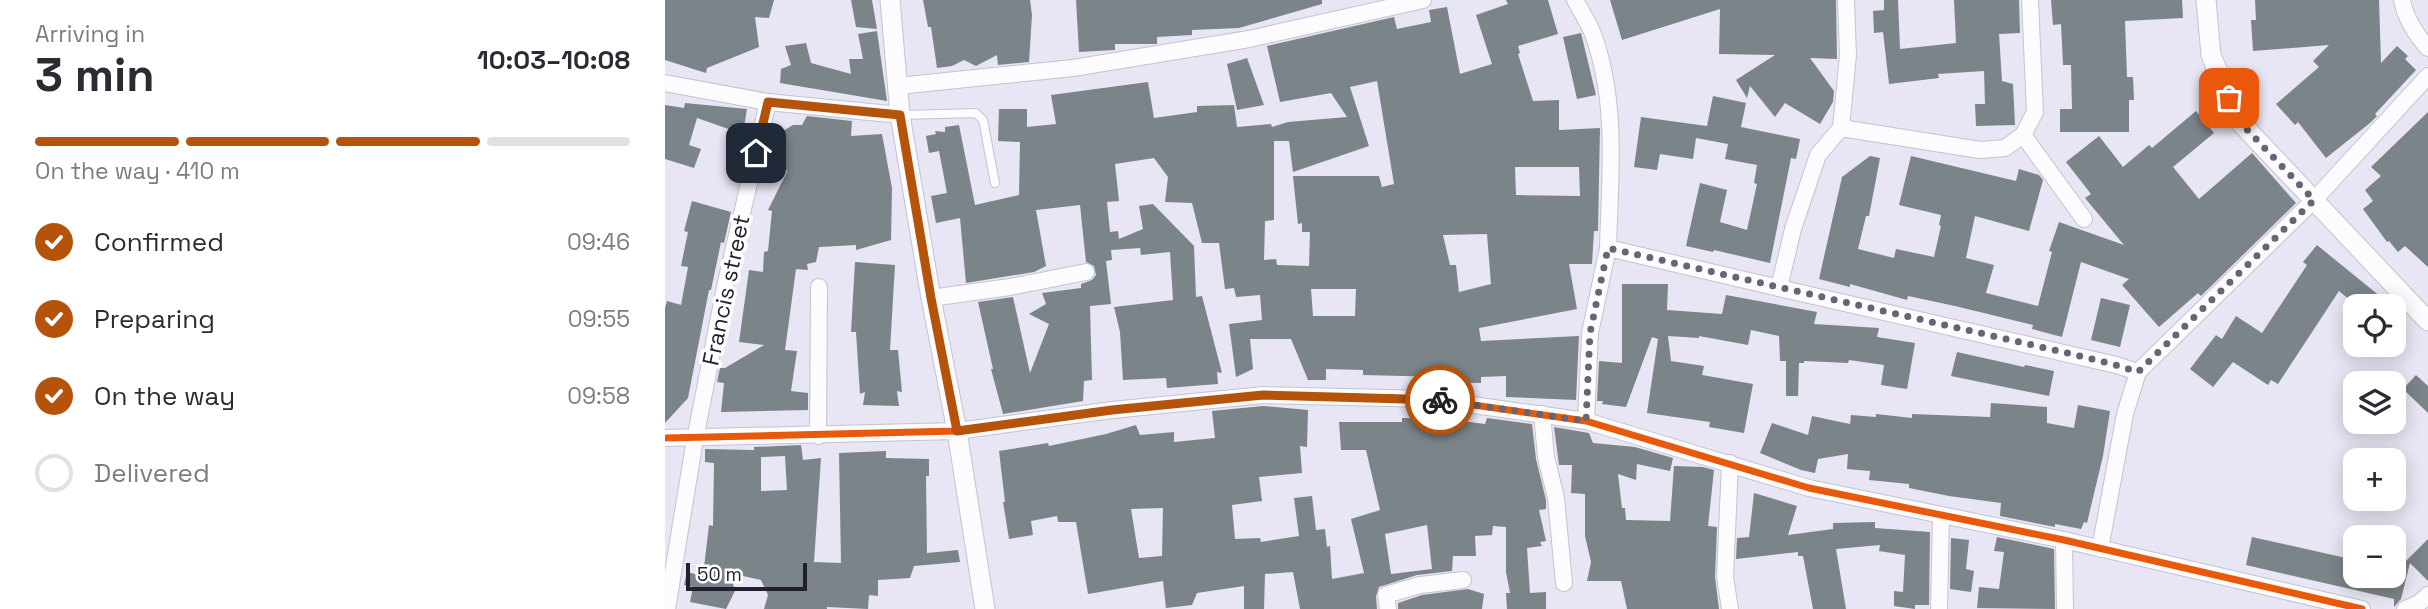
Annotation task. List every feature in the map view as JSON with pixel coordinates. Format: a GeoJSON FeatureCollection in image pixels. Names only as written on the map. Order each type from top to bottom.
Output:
{"type":"FeatureCollection","features":[{"type":"Feature","properties":{"kind":"street"},"geometry":{"type":"LineString","coordinates":[[890,0],[900,115],[957,431],[985,609]]}},
{"type":"Feature","properties":{"kind":"street"},"geometry":{"type":"LineString","coordinates":[[898,86],[1073,68],[1249,38],[1423,0]]}},
{"type":"Feature","properties":{"kind":"street"},"geometry":{"type":"LineString","coordinates":[[1575,0],[1592,32],[1606,81],[1611,146],[1608,248],[1590,333],[1586,421]]}},
{"type":"Feature","properties":{"kind":"street"},"geometry":{"type":"LineString","coordinates":[[1779,288],[1793,229],[1818,155],[1841,128],[1849,55],[1846,0]]}},
{"type":"Feature","properties":{"kind":"street"},"geometry":{"type":"LineString","coordinates":[[1841,128],[1980,150],[2005,148],[2024,135],[2035,113],[2030,0]]}},
{"type":"Feature","properties":{"kind":"street"},"geometry":{"type":"LineString","coordinates":[[2206,0],[2211,55],[2238,120],[2428,321]]}},
{"type":"Feature","properties":{"kind":"street"},"geometry":{"type":"LineString","coordinates":[[2402,0],[2404,10],[2428,48]]}},
{"type":"Feature","properties":{"kind":"street"},"geometry":{"type":"LineString","coordinates":[[2100,549],[2125,414],[2138,372],[2314,200],[2428,76]]}},
{"type":"Feature","properties":{"kind":"street"},"geometry":{"type":"LineString","coordinates":[[665,83],[768,102],[900,115]]}},
{"type":"Feature","properties":{"kind":"street","name":"Francis street"},"geometry":{"type":"LineString","coordinates":[[667,609],[695,439],[726,282],[768,102]]}},
{"type":"Feature","properties":{"kind":"street"},"geometry":{"type":"LineString","coordinates":[[2024,135],[2084,219]]}},
{"type":"Feature","properties":{"kind":"street"},"geometry":{"type":"LineString","coordinates":[[1608,248],[2138,372]]}},
{"type":"Feature","properties":{"kind":"street"},"geometry":{"type":"LineString","coordinates":[[931,298],[1010,288],[1086,272]]}},
{"type":"Feature","properties":{"kind":"street"},"geometry":{"type":"LineString","coordinates":[[818,436],[819,287]]}},
{"type":"Feature","properties":{"kind":"street"},"geometry":{"type":"LineString","coordinates":[[665,438],[957,431],[1112,410],[1263,395],[1431,399],[1586,421],[1809,488],[2064,540],[2362,609]]}},
{"type":"Feature","properties":{"kind":"street"},"geometry":{"type":"LineString","coordinates":[[1542,414],[1546,457],[1556,498],[1564,583]]}},
{"type":"Feature","properties":{"kind":"street"},"geometry":{"type":"LineString","coordinates":[[1730,463],[1725,577],[1730,609]]}},
{"type":"Feature","properties":{"kind":"street"},"geometry":{"type":"LineString","coordinates":[[1939,609],[1941,517]]}},
{"type":"Feature","properties":{"kind":"street"},"geometry":{"type":"LineString","coordinates":[[2064,540],[2065,609]]}},
{"type":"Feature","properties":{"kind":"street"},"geometry":{"type":"LineString","coordinates":[[1388,609],[1386,595],[1420,585],[1463,580]]}},
{"type":"Feature","properties":{"kind":"street"},"geometry":{"type":"LineString","coordinates":[[2405,609],[2419,603],[2428,595]]}},
{"type":"Feature","properties":{"kind":"lane"},"geometry":{"type":"LineString","coordinates":[[900,115],[976,113],[983,120],[995,183]]}},
{"type":"Feature","properties":{"kind":"building"},"geometry":{"type":"Polygon","coordinates":[[[665,0],[774,0],[769,18],[755,17],[759,47],[707,68],[706,73],[665,60],[665,0]]]}},
{"type":"Feature","properties":{"kind":"building"},"geometry":{"type":"Polygon","coordinates":[[[851,0],[872,0],[877,29],[856,27],[851,0]]]}},
{"type":"Feature","properties":{"kind":"building"},"geometry":{"type":"Polygon","coordinates":[[[923,0],[1030,0],[1032,15],[1029,62],[998,65],[997,55],[976,66],[964,60],[952,66],[937,68],[931,27],[928,27],[923,0]]]}},
{"type":"Feature","properties":{"kind":"building"},"geometry":{"type":"Polygon","coordinates":[[[1076,0],[1322,0],[1322,4],[1239,28],[1192,30],[1192,35],[1157,37],[1157,44],[1115,44],[1115,50],[1079,52],[1076,0]]]}},
{"type":"Feature","properties":{"kind":"building"},"geometry":{"type":"Polygon","coordinates":[[[1506,0],[1548,0],[1558,34],[1518,46],[1518,54],[1533,101],[1559,100],[1559,130],[1600,128],[1598,231],[1594,231],[1592,264],[1569,264],[1577,309],[1479,328],[1481,341],[1579,336],[1576,400],[1506,397],[1506,376],[1481,377],[1481,383],[1443,382],[1443,377],[1363,375],[1363,370],[1326,369],[1326,380],[1308,380],[1291,339],[1250,339],[1253,369],[1236,377],[1229,324],[1262,320],[1260,295],[1236,297],[1234,288],[1225,289],[1219,243],[1202,243],[1192,203],[1165,202],[1168,177],[1154,158],[1115,164],[1119,201],[1107,202],[1110,232],[1118,231],[1119,239],[1143,229],[1139,206],[1153,204],[1194,246],[1196,297],[1202,296],[1222,373],[1217,372],[1218,384],[1167,388],[1166,378],[1123,380],[1120,332],[1114,307],[1173,300],[1170,252],[1141,255],[1140,248],[1111,250],[1112,260],[1106,261],[1111,304],[1090,306],[1092,380],[1084,381],[1083,401],[1003,414],[978,302],[1013,297],[1030,373],[1049,324],[1029,314],[1046,304],[1042,293],[1081,288],[1081,284],[1092,280],[1096,275],[1094,266],[1086,262],[1080,205],[1036,210],[1046,266],[1034,272],[966,283],[960,218],[936,223],[931,196],[947,193],[939,151],[929,153],[926,136],[936,134],[935,131],[945,132],[945,127],[959,125],[975,205],[1019,195],[1020,142],[998,141],[999,109],[1027,109],[1027,127],[1056,124],[1051,95],[1148,82],[1154,118],[1197,112],[1197,106],[1234,105],[1237,127],[1271,124],[1272,127],[1288,122],[1347,117],[1331,93],[1280,102],[1267,46],[1394,17],[1397,29],[1431,22],[1429,10],[1447,7],[1460,74],[1492,64],[1476,15],[1508,4],[1506,0]],[[1377,81],[1350,87],[1369,146],[1293,172],[1289,141],[1274,141],[1274,220],[1265,221],[1264,260],[1276,259],[1277,265],[1309,266],[1310,232],[1302,232],[1302,223],[1298,224],[1293,176],[1379,176],[1382,187],[1394,184],[1377,81]],[[1515,167],[1516,195],[1580,196],[1579,167],[1515,167]],[[1487,234],[1443,235],[1450,265],[1456,265],[1459,292],[1491,284],[1487,234]],[[1311,289],[1313,316],[1355,316],[1356,289],[1311,289]]]}},
{"type":"Feature","properties":{"kind":"building"},"geometry":{"type":"Polygon","coordinates":[[[1610,0],[1836,0],[1837,59],[1810,58],[1834,91],[1833,102],[1820,124],[1785,103],[1775,117],[1750,86],[1747,98],[1736,80],[1775,55],[1719,54],[1720,9],[1622,40],[1610,0]]]}},
{"type":"Feature","properties":{"kind":"building"},"geometry":{"type":"Polygon","coordinates":[[[1884,0],[1898,0],[1900,49],[1956,43],[1954,0],[2019,0],[2020,33],[1999,34],[2002,81],[2013,84],[2015,125],[1976,126],[1975,104],[1985,104],[1984,71],[1938,74],[1939,78],[1889,84],[1883,32],[1874,33],[1873,11],[1884,10],[1884,0]]]}},
{"type":"Feature","properties":{"kind":"building"},"geometry":{"type":"Polygon","coordinates":[[[2051,0],[2182,0],[2183,18],[2125,21],[2127,77],[2133,77],[2134,100],[2129,100],[2129,132],[2060,132],[2060,109],[2072,109],[2071,65],[2063,65],[2061,24],[2053,25],[2051,0]]]}},
{"type":"Feature","properties":{"kind":"building"},"geometry":{"type":"Polygon","coordinates":[[[2255,0],[2379,0],[2381,63],[2397,46],[2408,56],[2405,59],[2416,70],[2375,114],[2377,116],[2370,123],[2326,158],[2298,122],[2295,125],[2276,104],[2319,67],[2313,61],[2329,45],[2253,51],[2251,20],[2256,20],[2255,0]]]}},
{"type":"Feature","properties":{"kind":"building"},"geometry":{"type":"Polygon","coordinates":[[[877,31],[887,101],[780,83],[781,69],[791,65],[785,46],[806,43],[811,63],[851,74],[849,59],[863,59],[858,34],[877,31]]]}},
{"type":"Feature","properties":{"kind":"building"},"geometry":{"type":"Polygon","coordinates":[[[1581,33],[1596,95],[1577,99],[1563,37],[1581,33]]]}},
{"type":"Feature","properties":{"kind":"building"},"geometry":{"type":"Polygon","coordinates":[[[1247,58],[1264,105],[1237,110],[1227,64],[1247,58]]]}},
{"type":"Feature","properties":{"kind":"building"},"geometry":{"type":"Polygon","coordinates":[[[1713,96],[1746,103],[1741,127],[1800,139],[1796,159],[1791,158],[1770,263],[1686,246],[1700,183],[1727,190],[1720,222],[1747,230],[1757,184],[1754,183],[1757,165],[1725,159],[1728,144],[1696,138],[1693,159],[1660,154],[1657,170],[1634,167],[1641,117],[1707,126],[1713,96]]]}},
{"type":"Feature","properties":{"kind":"building"},"geometry":{"type":"Polygon","coordinates":[[[685,103],[747,109],[743,134],[697,118],[689,145],[701,149],[694,168],[665,159],[665,105],[684,108],[685,103]]]}},
{"type":"Feature","properties":{"kind":"building"},"geometry":{"type":"Polygon","coordinates":[[[2196,111],[2214,133],[2173,167],[2199,199],[2252,153],[2296,203],[2201,296],[2198,293],[2159,327],[2122,285],[2129,279],[2081,262],[2062,337],[2032,329],[2033,325],[1955,306],[1908,296],[1907,300],[1850,284],[1850,287],[1819,279],[1842,177],[1870,156],[1880,158],[1869,216],[1866,216],[1858,249],[1894,258],[1896,249],[1934,257],[1941,226],[1941,215],[1899,205],[1911,156],[2016,181],[2019,169],[2039,175],[2043,180],[2029,231],[1975,216],[1966,258],[1994,265],[1986,293],[2038,306],[2052,252],[2049,251],[2059,222],[2124,245],[2085,198],[2091,194],[2066,162],[2099,136],[2123,167],[2149,145],[2152,148],[2196,111]]]}},
{"type":"Feature","properties":{"kind":"building"},"geometry":{"type":"Polygon","coordinates":[[[2428,112],[2428,267],[2405,246],[2398,252],[2387,242],[2363,209],[2373,201],[2365,190],[2381,176],[2371,167],[2428,112]]]}},
{"type":"Feature","properties":{"kind":"building"},"geometry":{"type":"Polygon","coordinates":[[[807,116],[852,121],[851,136],[882,134],[892,188],[891,240],[856,250],[856,245],[819,247],[816,262],[807,264],[808,270],[796,269],[785,350],[797,351],[791,391],[808,393],[808,410],[721,412],[724,383],[717,382],[720,368],[725,368],[764,345],[739,342],[749,270],[763,272],[772,211],[768,210],[787,172],[780,153],[783,131],[793,125],[802,125],[807,116]]]}},
{"type":"Feature","properties":{"kind":"building"},"geometry":{"type":"Polygon","coordinates":[[[692,201],[731,212],[709,290],[688,398],[665,423],[665,308],[667,301],[681,305],[688,267],[681,266],[688,232],[684,231],[692,201]]]}},
{"type":"Feature","properties":{"kind":"building"},"geometry":{"type":"Polygon","coordinates":[[[2317,245],[2377,294],[2343,294],[2339,291],[2278,384],[2271,380],[2268,385],[2233,362],[2213,387],[2190,369],[2216,335],[2222,339],[2236,316],[2262,333],[2307,265],[2303,262],[2317,245]]]}},
{"type":"Feature","properties":{"kind":"building"},"geometry":{"type":"Polygon","coordinates":[[[855,262],[895,265],[890,350],[898,350],[902,392],[897,391],[899,406],[863,405],[865,392],[860,394],[856,332],[851,332],[855,262]]]}},
{"type":"Feature","properties":{"kind":"building"},"geometry":{"type":"Polygon","coordinates":[[[1622,284],[1668,284],[1667,310],[1722,314],[1726,295],[1817,312],[1814,324],[1879,328],[1877,337],[1915,343],[1907,389],[1881,385],[1884,365],[1849,360],[1848,363],[1804,361],[1799,363],[1798,396],[1786,396],[1786,361],[1780,361],[1779,336],[1751,330],[1748,345],[1699,336],[1668,336],[1671,361],[1704,366],[1702,375],[1753,384],[1744,433],[1709,427],[1710,422],[1647,413],[1658,339],[1652,337],[1626,407],[1602,404],[1603,401],[1597,401],[1599,361],[1622,363],[1622,284]]]}},
{"type":"Feature","properties":{"kind":"building"},"geometry":{"type":"Polygon","coordinates":[[[2101,298],[2130,305],[2120,347],[2091,340],[2101,298]]]}},
{"type":"Feature","properties":{"kind":"building"},"geometry":{"type":"Polygon","coordinates":[[[1957,352],[2054,371],[2049,396],[1951,376],[1957,352]]]}},
{"type":"Feature","properties":{"kind":"building"},"geometry":{"type":"Polygon","coordinates":[[[2416,375],[2428,386],[2428,413],[2406,392],[2406,386],[2416,375]]]}},
{"type":"Feature","properties":{"kind":"building"},"geometry":{"type":"Polygon","coordinates":[[[1991,403],[2047,407],[2047,423],[2074,428],[2078,405],[2110,411],[2103,456],[2087,523],[2084,522],[2081,529],[2055,524],[2055,527],[2000,516],[2001,503],[1909,488],[1909,484],[1869,480],[1870,471],[1847,469],[1848,454],[1818,459],[1815,473],[1760,453],[1772,423],[1808,435],[1812,416],[1850,424],[1851,415],[1876,417],[1876,414],[1912,418],[1912,414],[1990,417],[1991,403]]]}},
{"type":"Feature","properties":{"kind":"building"},"geometry":{"type":"Polygon","coordinates":[[[1263,406],[1308,410],[1307,447],[1300,446],[1302,473],[1259,477],[1262,501],[1232,505],[1235,539],[1260,538],[1261,542],[1299,536],[1294,498],[1312,496],[1316,530],[1325,529],[1327,547],[1330,546],[1332,579],[1364,573],[1351,519],[1380,510],[1366,450],[1341,450],[1339,422],[1402,422],[1402,418],[1485,424],[1487,418],[1532,424],[1536,459],[1546,500],[1546,509],[1539,510],[1546,541],[1540,542],[1542,546],[1527,548],[1530,593],[1546,592],[1546,609],[1507,609],[1506,593],[1510,593],[1506,572],[1506,527],[1493,526],[1492,535],[1475,536],[1476,556],[1453,556],[1452,571],[1417,575],[1379,587],[1376,596],[1377,609],[1300,609],[1293,572],[1265,574],[1264,609],[1244,609],[1244,586],[1197,593],[1192,605],[1166,608],[1163,581],[1088,594],[1076,522],[1058,522],[1057,516],[1031,521],[1033,535],[1009,539],[999,451],[1048,443],[1049,446],[1136,425],[1140,435],[1174,432],[1174,442],[1215,438],[1212,411],[1263,406]],[[1163,508],[1131,509],[1139,558],[1162,556],[1163,508]],[[1427,525],[1385,534],[1391,574],[1432,569],[1427,525]]]}},
{"type":"Feature","properties":{"kind":"building"},"geometry":{"type":"Polygon","coordinates":[[[1554,427],[1589,433],[1593,443],[1635,447],[1673,458],[1670,471],[1637,464],[1636,480],[1618,474],[1626,520],[1670,521],[1674,466],[1714,470],[1708,526],[1717,527],[1715,577],[1719,609],[1627,609],[1621,581],[1587,581],[1591,562],[1585,536],[1585,494],[1571,493],[1572,465],[1559,465],[1554,427]]]}},
{"type":"Feature","properties":{"kind":"building"},"geometry":{"type":"Polygon","coordinates":[[[801,445],[803,460],[821,458],[814,562],[841,563],[839,453],[886,451],[886,458],[929,459],[929,476],[926,476],[927,553],[958,550],[960,562],[914,566],[910,578],[878,580],[878,596],[869,595],[868,609],[764,609],[768,595],[761,580],[730,573],[735,591],[726,609],[690,602],[693,587],[684,585],[687,572],[703,576],[709,525],[713,526],[714,463],[705,462],[705,449],[754,450],[754,447],[801,445]],[[785,456],[761,457],[761,491],[787,490],[785,456]]]}},
{"type":"Feature","properties":{"kind":"building"},"geometry":{"type":"Polygon","coordinates":[[[1754,493],[1797,506],[1788,535],[1833,529],[1833,523],[1875,522],[1875,528],[1930,532],[1929,605],[1915,605],[1915,609],[1894,606],[1894,591],[1903,592],[1905,555],[1879,551],[1880,545],[1836,549],[1846,609],[1813,609],[1803,556],[1798,556],[1798,552],[1736,559],[1737,538],[1749,537],[1754,493]]]}},
{"type":"Feature","properties":{"kind":"building"},"geometry":{"type":"Polygon","coordinates":[[[1997,537],[2054,549],[2055,609],[1977,608],[1979,587],[1999,589],[2004,552],[1994,551],[1997,537]]]}},
{"type":"Feature","properties":{"kind":"building"},"geometry":{"type":"Polygon","coordinates":[[[2252,537],[2343,557],[2343,587],[2246,565],[2252,537]]]}},
{"type":"Feature","properties":{"kind":"building"},"geometry":{"type":"Polygon","coordinates":[[[1951,538],[1969,540],[1966,569],[1974,571],[1971,592],[1950,589],[1951,538]]]}},
{"type":"Feature","properties":{"kind":"building"},"geometry":{"type":"Polygon","coordinates":[[[2428,539],[2428,581],[2410,563],[2406,579],[2406,561],[2428,539]]]}},
{"type":"Feature","properties":{"kind":"building"},"geometry":{"type":"Polygon","coordinates":[[[2346,588],[2404,588],[2401,599],[2394,607],[2394,599],[2346,588]]]}},
{"type":"Feature","properties":{"kind":"building"},"geometry":{"type":"Polygon","coordinates":[[[1468,589],[1484,594],[1482,609],[1398,609],[1398,603],[1422,595],[1468,589]]]}},
{"type":"Feature","properties":{"kind":"cycle path"},"geometry":{"type":"LineString","coordinates":[[665,438],[957,431],[1112,410],[1263,395],[1431,399],[1586,421],[1809,488],[2064,540],[2362,609]]}},
{"type":"Feature","properties":{"kind":"way so far"},"geometry":{"type":"LineString","coordinates":[[1440,400],[1586,421],[1590,333],[1608,248],[1958,327],[2138,372],[2314,200],[2238,120],[2229,98]]}},
{"type":"Feature","properties":{"kind":"route"},"geometry":{"type":"LineString","coordinates":[[756,153],[768,102],[900,115],[957,431],[1112,410],[1263,395],[1440,400]]}}]}
